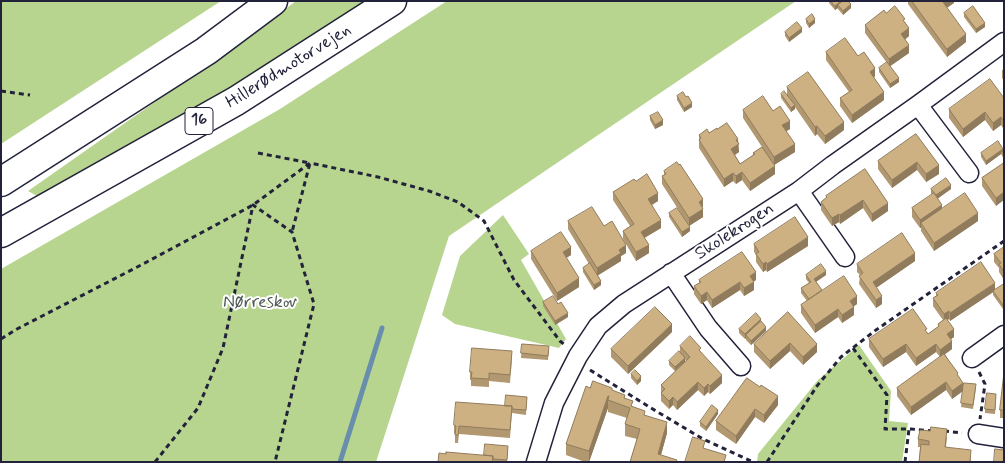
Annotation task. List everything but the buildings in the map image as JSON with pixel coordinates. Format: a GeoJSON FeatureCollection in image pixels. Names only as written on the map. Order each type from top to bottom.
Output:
{"type":"FeatureCollection","features":[{"type":"Feature","properties":{"kind":"highway"},"geometry":{"type":"LineString","coordinates":[[1,182],[206,50],[273,1]]}},
{"type":"Feature","properties":{"kind":"highway","name":"Hillerødmotorvejen"},"geometry":{"type":"LineString","coordinates":[[1,233],[236,100],[392,1]]}},
{"type":"Feature","properties":{"kind":"street","name":"Skolekrogen"},"geometry":{"type":"LineString","coordinates":[[536,462],[554,403],[578,356],[598,326],[624,304],[799,191],[1004,42]]}},
{"type":"Feature","properties":{"kind":"street"},"geometry":{"type":"LineString","coordinates":[[918,105],[969,173]]}},
{"type":"Feature","properties":{"kind":"street"},"geometry":{"type":"LineString","coordinates":[[799,191],[845,257]]}},
{"type":"Feature","properties":{"kind":"street"},"geometry":{"type":"LineString","coordinates":[[671,273],[708,328],[741,366]]}},
{"type":"Feature","properties":{"kind":"street"},"geometry":{"type":"LineString","coordinates":[[972,358],[1004,334]]}},
{"type":"Feature","properties":{"kind":"street"},"geometry":{"type":"LineString","coordinates":[[978,434],[1004,438]]}},
{"type":"Feature","properties":{"kind":"path"},"geometry":{"type":"LineString","coordinates":[[1,91],[30,95]]}},
{"type":"Feature","properties":{"kind":"path"},"geometry":{"type":"LineString","coordinates":[[258,153],[378,177],[429,191],[458,202]]}},
{"type":"Feature","properties":{"kind":"path"},"geometry":{"type":"LineString","coordinates":[[1,339],[252,205],[310,163]]}},
{"type":"Feature","properties":{"kind":"path"},"geometry":{"type":"LineString","coordinates":[[275,462],[314,304],[292,232],[310,163]]}},
{"type":"Feature","properties":{"kind":"path"},"geometry":{"type":"LineString","coordinates":[[252,205],[292,232]]}},
{"type":"Feature","properties":{"kind":"path"},"geometry":{"type":"LineString","coordinates":[[155,462],[198,408],[222,348],[252,205]]}},
{"type":"Feature","properties":{"kind":"path"},"geometry":{"type":"LineString","coordinates":[[767,462],[817,386],[841,357],[876,330],[1004,241]]}},
{"type":"Feature","properties":{"kind":"path"},"geometry":{"type":"LineString","coordinates":[[853,348],[887,395],[885,429],[978,434],[985,384],[972,358]]}},
{"type":"Feature","properties":{"kind":"path"},"geometry":{"type":"LineString","coordinates":[[905,462],[909,429]]}},
{"type":"Feature","properties":{"kind":"green space"},"geometry":{"type":"Polygon","coordinates":[[[1,1],[221,1],[1,144],[1,1]]]}},
{"type":"Feature","properties":{"kind":"green space"},"geometry":{"type":"Polygon","coordinates":[[[296,1],[376,1],[258,78],[39,197],[28,191],[249,36],[296,1]]]}},
{"type":"Feature","properties":{"kind":"green space","name":"Nørreskov"},"geometry":{"type":"Polygon","coordinates":[[[447,1],[796,1],[449,236],[376,462],[1,462],[1,269],[280,109],[447,1]]]}},
{"type":"Feature","properties":{"kind":"green space"},"geometry":{"type":"Polygon","coordinates":[[[503,215],[529,254],[521,260],[566,339],[559,348],[455,324],[442,315],[460,256],[503,215]]]}},
{"type":"Feature","properties":{"kind":"green space"},"geometry":{"type":"Polygon","coordinates":[[[859,345],[891,391],[889,421],[908,423],[902,462],[757,462],[758,454],[818,380],[859,345]]]}},
{"type":"Feature","properties":{"kind":"waterway"},"geometry":{"type":"LineString","coordinates":[[340,462],[382,328]]}}]}
